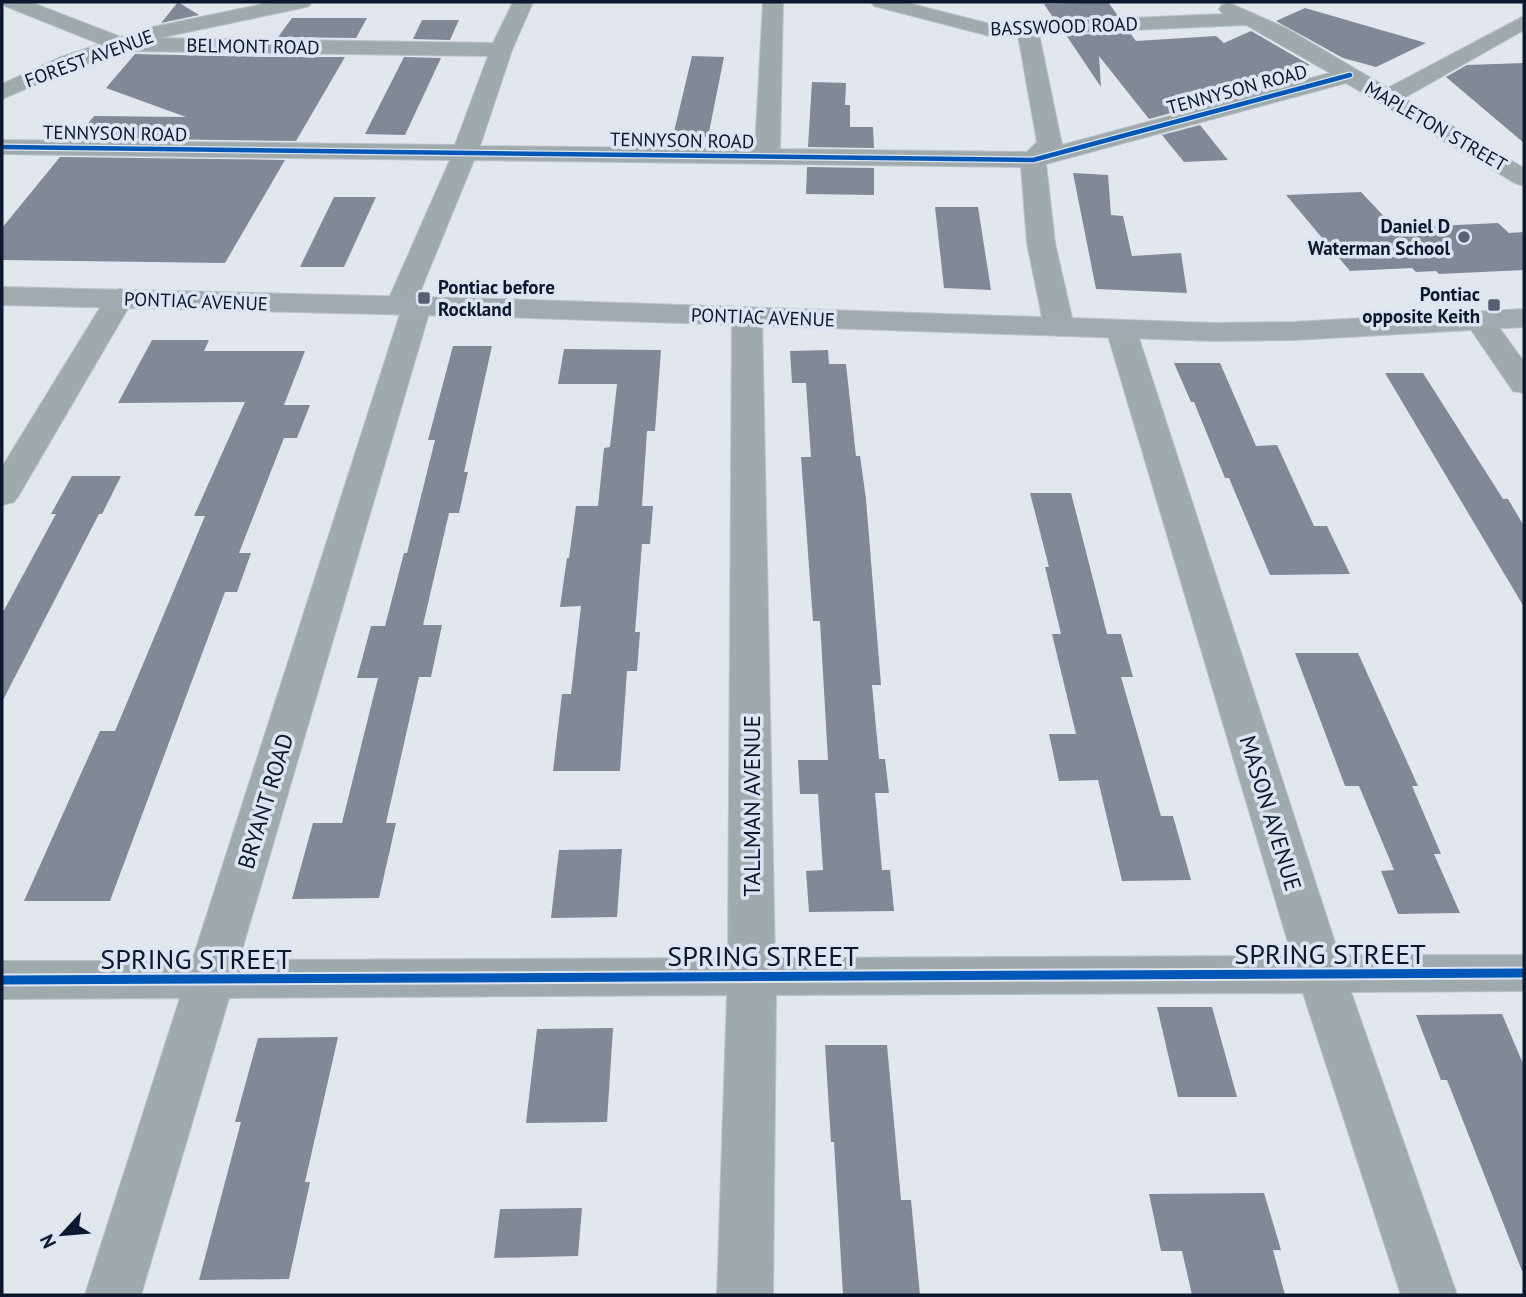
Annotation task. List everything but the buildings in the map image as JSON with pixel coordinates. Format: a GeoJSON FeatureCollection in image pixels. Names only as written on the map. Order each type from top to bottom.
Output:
{"type":"FeatureCollection","features":[{"type":"Feature","properties":{"kind":"main road","name":"PONTIAC AVENUE"},"geometry":{"type":"LineString","coordinates":[[2,296],[1059,327],[1294,331],[1524,318]]}},
{"type":"Feature","properties":{"kind":"street","name":"BELMONT ROAD"},"geometry":{"type":"LineString","coordinates":[[12,2],[120,44],[501,50]]}},
{"type":"Feature","properties":{"kind":"street","name":"FOREST AVENUE"},"geometry":{"type":"LineString","coordinates":[[2,92],[153,33],[302,2]]}},
{"type":"Feature","properties":{"kind":"street","name":"BRYANT ROAD"},"geometry":{"type":"LineString","coordinates":[[113,1295],[210,979],[409,306],[501,50],[523,2]]}},
{"type":"Feature","properties":{"kind":"street"},"geometry":{"type":"LineString","coordinates":[[767,157],[773,2]]}},
{"type":"Feature","properties":{"kind":"street","name":"BASSWOOD ROAD"},"geometry":{"type":"LineString","coordinates":[[881,2],[990,30],[1251,19]]}},
{"type":"Feature","properties":{"kind":"street","name":"MAPLETON STREET"},"geometry":{"type":"LineString","coordinates":[[1197,2],[1229,9],[1251,19],[1524,178]]}},
{"type":"Feature","properties":{"kind":"street"},"geometry":{"type":"LineString","coordinates":[[1387,98],[1524,22]]}},
{"type":"Feature","properties":{"kind":"street"},"geometry":{"type":"LineString","coordinates":[[1027,29],[1050,145],[1033,160],[1041,243],[1059,327]]}},
{"type":"Feature","properties":{"kind":"street","name":"TENNYSON ROAD"},"geometry":{"type":"LineString","coordinates":[[2,147],[1033,160],[1350,75]]}},
{"type":"Feature","properties":{"kind":"street"},"geometry":{"type":"LineString","coordinates":[[2,495],[120,298]]}},
{"type":"Feature","properties":{"kind":"street","name":"TALLMAN AVENUE"},"geometry":{"type":"LineString","coordinates":[[745,1295],[752,976],[747,316]]}},
{"type":"Feature","properties":{"kind":"street"},"geometry":{"type":"LineString","coordinates":[[1480,320],[1524,384]]}},
{"type":"Feature","properties":{"kind":"street","name":"MASON AVENUE"},"geometry":{"type":"LineString","coordinates":[[1121,328],[1321,974],[1429,1295]]}},
{"type":"Feature","properties":{"kind":"street","name":"SPRING STREET"},"geometry":{"type":"LineString","coordinates":[[2,980],[1524,973]]}},
{"type":"Feature","properties":{"kind":"cycle path"},"geometry":{"type":"LineString","coordinates":[[2,147],[1033,160],[1350,75]]}},
{"type":"Feature","properties":{"kind":"cycle path"},"geometry":{"type":"LineString","coordinates":[[2,980],[1524,973]]}},
{"type":"Feature","properties":{"kind":"place","name":"Daniel D Waterman School"},"geometry":{"type":"Point","coordinates":[1464,237]}},
{"type":"Feature","properties":{"kind":"place","name":"Pontiac before Rockland"},"geometry":{"type":"Point","coordinates":[424,298]}},
{"type":"Feature","properties":{"kind":"place","name":"Pontiac opposite Keith"},"geometry":{"type":"Point","coordinates":[1494,305]}}]}
